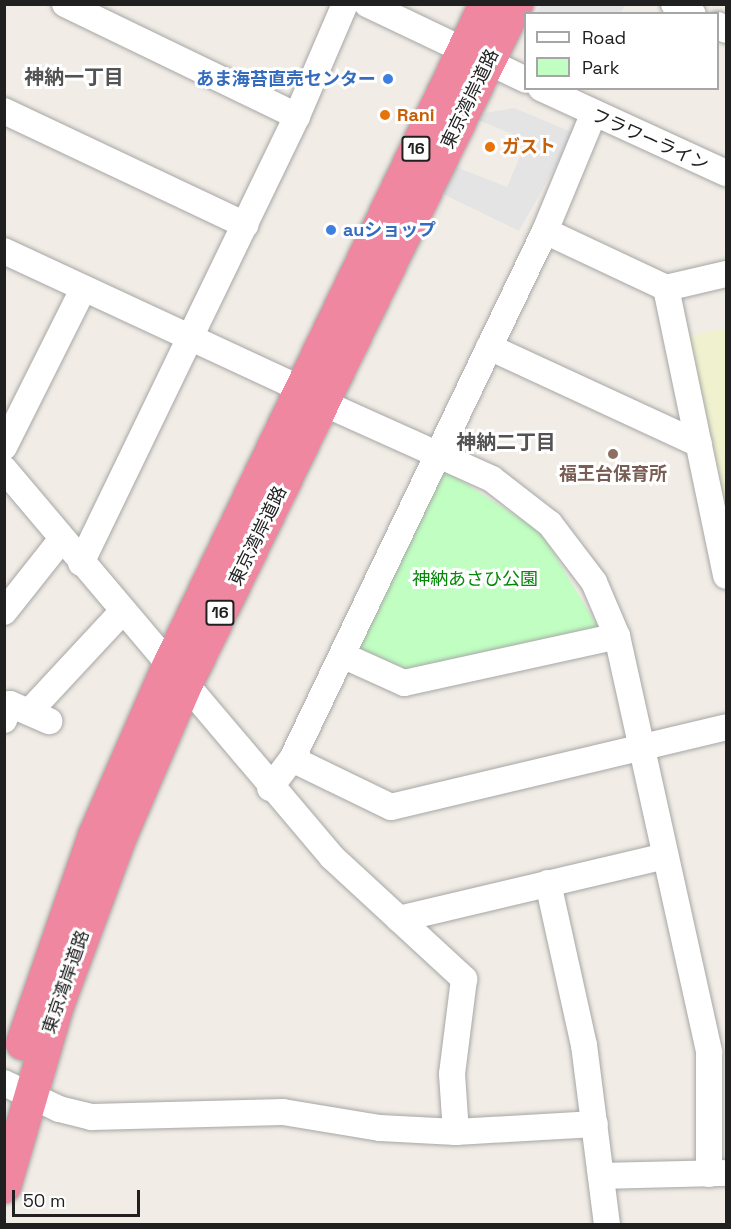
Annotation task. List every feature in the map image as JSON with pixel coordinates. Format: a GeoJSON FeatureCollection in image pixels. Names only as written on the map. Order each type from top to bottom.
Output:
{"type":"FeatureCollection","features":[{"type":"Feature","properties":{"kind":"highway","name":"東京湾岸道路"},"geometry":{"type":"LineString","coordinates":[[476,56],[485,4]]}},
{"type":"Feature","properties":{"kind":"highway","name":"東京湾岸道路"},"geometry":{"type":"LineString","coordinates":[[4,1186],[12,1092],[119,838],[177,676],[476,56],[516,4]]}},
{"type":"Feature","properties":{"kind":"street"},"geometry":{"type":"LineString","coordinates":[[65,4],[297,116]]}},
{"type":"Feature","properties":{"kind":"street"},"geometry":{"type":"LineString","coordinates":[[81,563],[297,116],[345,4]]}},
{"type":"Feature","properties":{"kind":"street"},"geometry":{"type":"LineString","coordinates":[[366,4],[524,80]]}},
{"type":"Feature","properties":{"kind":"street"},"geometry":{"type":"LineString","coordinates":[[674,4],[689,12]]}},
{"type":"Feature","properties":{"kind":"street","name":"フラワーライン"},"geometry":{"type":"LineString","coordinates":[[545,90],[593,115],[726,173]]}},
{"type":"Feature","properties":{"kind":"street"},"geometry":{"type":"LineString","coordinates":[[4,111],[245,225]]}},
{"type":"Feature","properties":{"kind":"street"},"geometry":{"type":"LineString","coordinates":[[270,788],[292,759],[342,655],[544,231],[593,115]]}},
{"type":"Feature","properties":{"kind":"street"},"geometry":{"type":"LineString","coordinates":[[544,231],[666,288],[726,274]]}},
{"type":"Feature","properties":{"kind":"street"},"geometry":{"type":"LineString","coordinates":[[4,251],[312,396],[439,452],[492,479],[550,524],[594,582],[617,636],[662,857],[709,1052],[718,1173],[602,1183]]}},
{"type":"Feature","properties":{"kind":"street"},"geometry":{"type":"LineString","coordinates":[[666,288],[726,576]]}},
{"type":"Feature","properties":{"kind":"street"},"geometry":{"type":"LineString","coordinates":[[4,447],[83,289]]}},
{"type":"Feature","properties":{"kind":"street"},"geometry":{"type":"LineString","coordinates":[[489,346],[699,444]]}},
{"type":"Feature","properties":{"kind":"street"},"geometry":{"type":"LineString","coordinates":[[4,469],[270,788],[332,857],[464,979],[452,1074],[456,1132]]}},
{"type":"Feature","properties":{"kind":"street"},"geometry":{"type":"LineString","coordinates":[[4,612],[61,540]]}},
{"type":"Feature","properties":{"kind":"street"},"geometry":{"type":"LineString","coordinates":[[4,720],[10,704],[39,717],[122,612]]}},
{"type":"Feature","properties":{"kind":"street"},"geometry":{"type":"LineString","coordinates":[[342,655],[404,683],[617,636]]}},
{"type":"Feature","properties":{"kind":"street"},"geometry":{"type":"LineString","coordinates":[[292,759],[391,807],[641,745],[726,727]]}},
{"type":"Feature","properties":{"kind":"street"},"geometry":{"type":"LineString","coordinates":[[399,919],[662,857]]}},
{"type":"Feature","properties":{"kind":"street"},"geometry":{"type":"LineString","coordinates":[[548,883],[584,1044],[607,1224]]}},
{"type":"Feature","properties":{"kind":"street"},"geometry":{"type":"LineString","coordinates":[[12,1092],[92,1117],[283,1112],[380,1128],[456,1132],[595,1124]]}},
{"type":"Feature","properties":{"kind":"green space"},"geometry":{"type":"Polygon","coordinates":[[[726,328],[726,516],[689,336],[726,328]]]}},
{"type":"Feature","properties":{"kind":"green space","name":"神納あさひ公園"},"geometry":{"type":"Polygon","coordinates":[[[443,469],[541,532],[599,629],[405,671],[357,649],[443,469]]]}},
{"type":"Feature","properties":{"kind":"shaded area"},"geometry":{"type":"Polygon","coordinates":[[[541,4],[625,5],[622,12],[537,12],[541,4]]]}},
{"type":"Feature","properties":{"kind":"shaded area"},"geometry":{"type":"Polygon","coordinates":[[[514,108],[574,133],[519,231],[443,194],[456,167],[507,187],[527,140],[478,120],[480,114],[514,108]]]}},
{"type":"Feature","properties":{"kind":"place","name":"あま海苔直売センター"},"geometry":{"type":"Point","coordinates":[388,79]}},
{"type":"Feature","properties":{"kind":"place","name":"Rani"},"geometry":{"type":"Point","coordinates":[385,115]}},
{"type":"Feature","properties":{"kind":"place","name":"ガスト"},"geometry":{"type":"Point","coordinates":[490,147]}},
{"type":"Feature","properties":{"kind":"place","name":"auショップ"},"geometry":{"type":"Point","coordinates":[331,230]}},
{"type":"Feature","properties":{"kind":"place","name":"福王台保育所"},"geometry":{"type":"Point","coordinates":[613,454]}},
{"type":"Feature","properties":{"kind":"district","name":"神納一丁目"},"geometry":{"type":"Point","coordinates":[74,77]}},
{"type":"Feature","properties":{"kind":"district","name":"神納二丁目"},"geometry":{"type":"Point","coordinates":[506,442]}}]}
